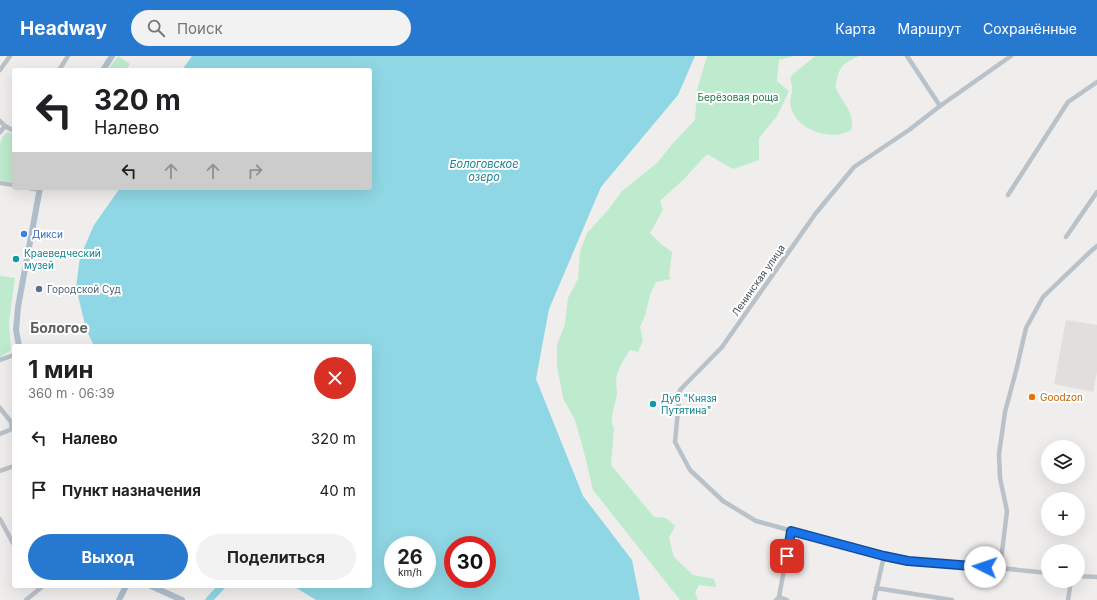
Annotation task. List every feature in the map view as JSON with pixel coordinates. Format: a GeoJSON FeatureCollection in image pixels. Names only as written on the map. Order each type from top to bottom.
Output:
{"type":"FeatureCollection","features":[{"type":"Feature","properties":{"kind":"main road"},"geometry":{"type":"LineString","coordinates":[[104,68],[112,56]]}},
{"type":"Feature","properties":{"kind":"main road"},"geometry":{"type":"LineString","coordinates":[[19,344],[16,330],[18,307],[40,190]]}},
{"type":"Feature","properties":{"kind":"main road"},"geometry":{"type":"LineString","coordinates":[[119,600],[125,588]]}},
{"type":"Feature","properties":{"kind":"main road"},"geometry":{"type":"LineString","coordinates":[[155,588],[182,600]]}},
{"type":"Feature","properties":{"kind":"street"},"geometry":{"type":"LineString","coordinates":[[0,70],[10,56]]}},
{"type":"Feature","properties":{"kind":"street"},"geometry":{"type":"LineString","coordinates":[[60,68],[68,56]]}},
{"type":"Feature","properties":{"kind":"street"},"geometry":{"type":"LineString","coordinates":[[907,56],[940,106]]}},
{"type":"Feature","properties":{"kind":"street","name":"Ленинская улица"},"geometry":{"type":"LineString","coordinates":[[1011,56],[940,106],[909,130],[854,167],[816,213],[722,347],[680,390],[675,442],[690,470],[723,501],[756,521],[884,556],[908,561],[1041,572]]}},
{"type":"Feature","properties":{"kind":"street"},"geometry":{"type":"LineString","coordinates":[[1008,195],[1068,102],[1097,82]]}},
{"type":"Feature","properties":{"kind":"street"},"geometry":{"type":"LineString","coordinates":[[0,121],[12,130]]}},
{"type":"Feature","properties":{"kind":"street"},"geometry":{"type":"LineString","coordinates":[[0,132],[5,126]]}},
{"type":"Feature","properties":{"kind":"street"},"geometry":{"type":"LineString","coordinates":[[0,183],[12,186]]}},
{"type":"Feature","properties":{"kind":"street"},"geometry":{"type":"LineString","coordinates":[[1066,238],[1097,192]]}},
{"type":"Feature","properties":{"kind":"street"},"geometry":{"type":"LineString","coordinates":[[1000,568],[1007,511],[1000,478],[999,454],[1005,412],[1026,328],[1044,297],[1097,246]]}},
{"type":"Feature","properties":{"kind":"street"},"geometry":{"type":"LineString","coordinates":[[0,360],[12,355]]}},
{"type":"Feature","properties":{"kind":"street"},"geometry":{"type":"LineString","coordinates":[[0,408],[11,422],[12,429],[0,434]]}},
{"type":"Feature","properties":{"kind":"street"},"geometry":{"type":"LineString","coordinates":[[0,472],[12,467]]}},
{"type":"Feature","properties":{"kind":"street"},"geometry":{"type":"LineString","coordinates":[[0,520],[12,541]]}},
{"type":"Feature","properties":{"kind":"street"},"geometry":{"type":"LineString","coordinates":[[787,600],[777,598],[791,531]]}},
{"type":"Feature","properties":{"kind":"street"},"geometry":{"type":"LineString","coordinates":[[874,600],[884,556]]}},
{"type":"Feature","properties":{"kind":"street"},"geometry":{"type":"LineString","coordinates":[[1085,576],[1097,577]]}},
{"type":"Feature","properties":{"kind":"street"},"geometry":{"type":"LineString","coordinates":[[26,600],[38,588]]}},
{"type":"Feature","properties":{"kind":"street"},"geometry":{"type":"LineString","coordinates":[[876,588],[952,600]]}},
{"type":"Feature","properties":{"kind":"street"},"geometry":{"type":"LineString","coordinates":[[1068,600],[1070,588]]}},
{"type":"Feature","properties":{"kind":"shaded area"},"geometry":{"type":"Polygon","coordinates":[[[1066,320],[1097,325],[1097,372],[1093,392],[1054,384],[1066,320]]]}},
{"type":"Feature","properties":{"kind":"green space"},"geometry":{"type":"Polygon","coordinates":[[[118,56],[130,64],[127,68],[109,68],[118,56]]]}},
{"type":"Feature","properties":{"kind":"green space","name":"Берёзовая роща"},"geometry":{"type":"Polygon","coordinates":[[[707,56],[794,56],[779,60],[777,81],[789,91],[777,116],[759,138],[759,160],[733,169],[707,154],[685,178],[660,201],[663,210],[650,233],[672,252],[669,276],[671,279],[656,282],[650,295],[645,316],[640,327],[643,341],[638,352],[630,350],[616,377],[617,394],[612,416],[612,424],[614,428],[611,465],[654,517],[666,518],[675,526],[669,538],[674,557],[693,575],[714,579],[716,587],[699,585],[695,592],[698,600],[680,600],[593,490],[575,420],[563,398],[557,366],[557,345],[565,324],[568,298],[578,279],[580,252],[587,233],[608,210],[622,191],[657,163],[695,120],[697,90],[707,56]]]}},
{"type":"Feature","properties":{"kind":"green space","name":"Берёзовая роща"},"geometry":{"type":"Polygon","coordinates":[[[815,56],[859,56],[842,67],[838,74],[836,84],[836,89],[850,112],[852,121],[851,130],[834,135],[816,132],[800,122],[791,108],[790,103],[792,84],[790,78],[815,56]]]}},
{"type":"Feature","properties":{"kind":"green space"},"geometry":{"type":"Polygon","coordinates":[[[8,132],[12,134],[12,182],[0,180],[0,144],[3,136],[8,132]]]}},
{"type":"Feature","properties":{"kind":"green space"},"geometry":{"type":"Polygon","coordinates":[[[0,276],[15,278],[9,322],[11,350],[0,357],[0,276]]]}},
{"type":"Feature","properties":{"kind":"water","name":"Бологовское озеро"},"geometry":{"type":"Polygon","coordinates":[[[192,56],[695,56],[678,95],[601,187],[549,309],[536,379],[583,496],[632,560],[640,600],[316,600],[296,588],[372,588],[372,344],[93,344],[86,329],[76,287],[80,257],[94,225],[119,190],[372,190],[372,68],[183,68],[192,56]]]}},
{"type":"Feature","properties":{"kind":"waterway"},"geometry":{"type":"LineString","coordinates":[[209,600],[220,588]]}},
{"type":"Feature","properties":{"kind":"place","name":"Дикси"},"geometry":{"type":"Point","coordinates":[24,234]}},
{"type":"Feature","properties":{"kind":"place","name":"Краеведческий музей"},"geometry":{"type":"Point","coordinates":[16,259]}},
{"type":"Feature","properties":{"kind":"place","name":"Городской Суд"},"geometry":{"type":"Point","coordinates":[39,289]}},
{"type":"Feature","properties":{"kind":"place","name":"Goodzon"},"geometry":{"type":"Point","coordinates":[1032,397]}},
{"type":"Feature","properties":{"kind":"place","name":"Дуб \"Князя Путятина\""},"geometry":{"type":"Point","coordinates":[653,404]}},
{"type":"Feature","properties":{"kind":"district","name":"Бологое"},"geometry":{"type":"Point","coordinates":[59,327]}},
{"type":"Feature","properties":{"kind":"route"},"geometry":{"type":"LineString","coordinates":[[787,556],[791,531],[908,561],[985,567]]}}]}
